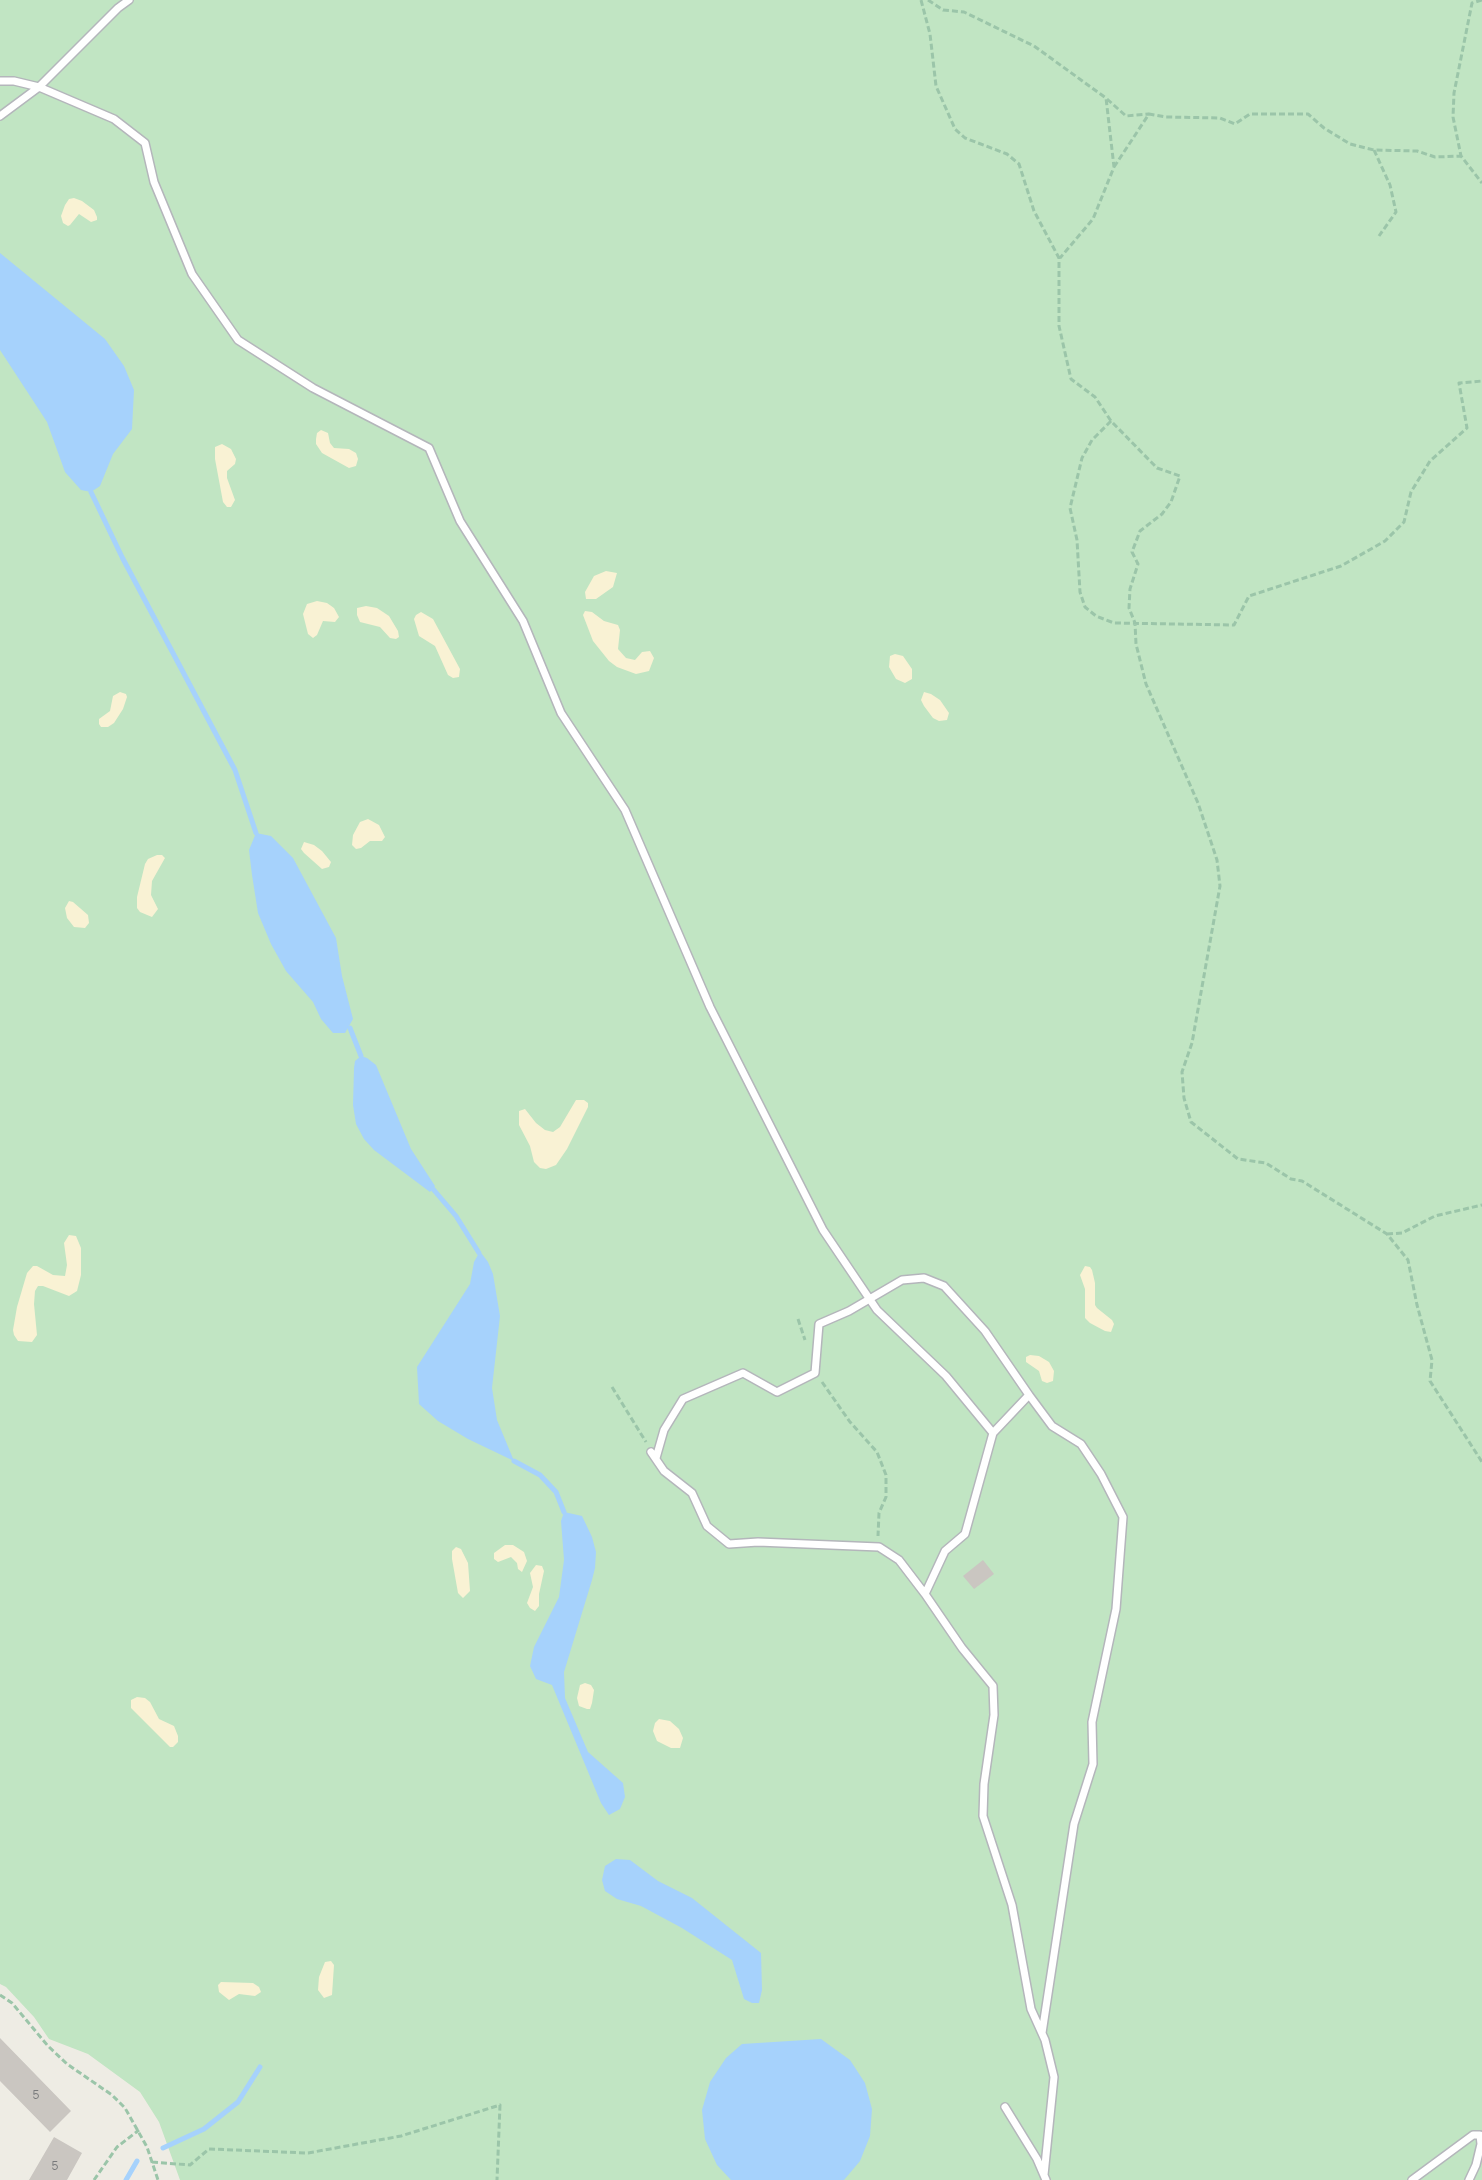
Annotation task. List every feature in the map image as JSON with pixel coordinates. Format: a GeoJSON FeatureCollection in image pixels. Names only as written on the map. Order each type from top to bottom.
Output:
{"type":"FeatureCollection","features":[{"type":"Feature","properties":{"kind":"lane"},"geometry":{"type":"LineString","coordinates":[[0,116],[39,87],[118,8],[129,0]]}},
{"type":"Feature","properties":{"kind":"lane"},"geometry":{"type":"LineString","coordinates":[[0,81],[14,81],[39,87],[114,119],[145,143],[154,182],[192,274],[238,340],[313,388],[429,448],[460,521],[523,621],[561,713],[625,810],[710,1007],[823,1230],[877,1310],[946,1376],[993,1433]]}},
{"type":"Feature","properties":{"kind":"lane"},"geometry":{"type":"LineString","coordinates":[[1042,2032],[1074,1824],[1094,1764],[1092,1722],[1116,1609],[1123,1517],[1101,1474],[1081,1444],[1052,1426],[985,1331],[944,1286],[924,1278],[902,1280],[849,1311],[819,1323],[815,1373],[777,1392],[743,1373],[682,1399],[653,1455],[663,1471],[692,1493],[708,1526],[729,1544],[758,1542],[879,1547],[899,1560],[926,1594],[962,1648],[993,1686],[994,1715],[984,1784],[983,1816],[1012,1905],[1031,2008],[1042,2032],[1046,2040],[1054,2077],[1045,2177]]}},
{"type":"Feature","properties":{"kind":"lane"},"geometry":{"type":"LineString","coordinates":[[926,1594],[945,1551],[965,1534],[993,1433],[1029,1395]]}},
{"type":"Feature","properties":{"kind":"lane"},"geometry":{"type":"LineString","coordinates":[[1005,2107],[1037,2159],[1045,2177]]}},
{"type":"Feature","properties":{"kind":"lane"},"geometry":{"type":"LineString","coordinates":[[1412,2180],[1473,2135],[1480,2135],[1481,2144],[1469,2180]]}},
{"type":"Feature","properties":{"kind":"path"},"geometry":{"type":"LineString","coordinates":[[921,0],[930,34],[936,86],[955,129],[966,138],[1007,154],[1019,164],[1034,211],[1059,258],[1059,326],[1071,379],[1095,397],[1111,421],[1157,468],[1180,476],[1171,502],[1162,514],[1140,531],[1132,552],[1138,564],[1130,589],[1129,608],[1135,624],[1136,644],[1146,684],[1198,803],[1217,860],[1220,886],[1192,1042],[1182,1072],[1184,1098],[1191,1122],[1238,1159],[1266,1163],[1292,1179],[1302,1180],[1387,1234],[1408,1260],[1432,1360],[1431,1381],[1482,1462]]}},
{"type":"Feature","properties":{"kind":"path"},"geometry":{"type":"LineString","coordinates":[[928,0],[943,10],[964,12],[1034,46],[1106,98],[1126,116],[1149,114],[1166,117],[1220,118],[1235,124],[1250,114],[1308,114],[1324,128],[1350,144],[1374,150],[1417,151],[1435,157],[1461,156]]}},
{"type":"Feature","properties":{"kind":"path"},"geometry":{"type":"LineString","coordinates":[[1482,0],[1472,3],[1454,93],[1453,117],[1461,156],[1482,183]]}},
{"type":"Feature","properties":{"kind":"path"},"geometry":{"type":"LineString","coordinates":[[1106,98],[1114,167]]}},
{"type":"Feature","properties":{"kind":"path"},"geometry":{"type":"LineString","coordinates":[[1059,258],[1093,219],[1114,167],[1149,114]]}},
{"type":"Feature","properties":{"kind":"path"},"geometry":{"type":"LineString","coordinates":[[1374,150],[1390,185],[1396,212],[1379,236]]}},
{"type":"Feature","properties":{"kind":"path"},"geometry":{"type":"LineString","coordinates":[[1111,421],[1092,440],[1082,458],[1070,508],[1077,540],[1080,592],[1085,607],[1096,616],[1114,623],[1234,625],[1249,596],[1341,566],[1385,541],[1404,522],[1411,492],[1431,461],[1467,428],[1459,383],[1482,381]]}},
{"type":"Feature","properties":{"kind":"path"},"geometry":{"type":"LineString","coordinates":[[1387,1234],[1402,1233],[1435,1216],[1482,1205]]}},
{"type":"Feature","properties":{"kind":"path"},"geometry":{"type":"LineString","coordinates":[[798,1319],[805,1341]]}},
{"type":"Feature","properties":{"kind":"path"},"geometry":{"type":"LineString","coordinates":[[815,1373],[850,1422],[877,1452],[886,1475],[886,1497],[879,1513],[877,1527],[879,1547]]}},
{"type":"Feature","properties":{"kind":"path"},"geometry":{"type":"LineString","coordinates":[[612,1388],[653,1455]]}},
{"type":"Feature","properties":{"kind":"path"},"geometry":{"type":"LineString","coordinates":[[0,1995],[12,2003],[48,2046],[67,2064],[112,2095],[125,2108],[139,2130],[158,2180]]}},
{"type":"Feature","properties":{"kind":"path"},"geometry":{"type":"LineString","coordinates":[[152,2163],[190,2165],[209,2149],[308,2153],[401,2136],[500,2105],[497,2180]]}},
{"type":"Feature","properties":{"kind":"path"},"geometry":{"type":"LineString","coordinates":[[94,2180],[117,2147],[139,2130]]}},
{"type":"Feature","properties":{"kind":"green space"},"geometry":{"type":"Polygon","coordinates":[[[0,0],[1482,0],[1482,2180],[180,2180],[159,2122],[140,2092],[88,2054],[49,2039],[34,2017],[6,1987],[0,1984],[0,0]]]}},
{"type":"Feature","properties":{"kind":"sand"},"geometry":{"type":"Polygon","coordinates":[[[74,198],[94,210],[97,220],[91,222],[79,214],[70,225],[63,223],[61,216],[65,205],[69,199],[74,198]]]}},
{"type":"Feature","properties":{"kind":"sand"},"geometry":{"type":"Polygon","coordinates":[[[321,430],[328,433],[330,443],[334,448],[349,449],[356,453],[358,459],[356,466],[349,468],[322,453],[316,444],[317,433],[321,430]]]}},
{"type":"Feature","properties":{"kind":"sand"},"geometry":{"type":"Polygon","coordinates":[[[222,444],[231,449],[236,459],[235,464],[227,471],[227,478],[235,500],[231,507],[227,507],[223,502],[215,459],[215,447],[222,444]]]}},
{"type":"Feature","properties":{"kind":"sand"},"geometry":{"type":"Polygon","coordinates":[[[606,571],[617,573],[613,587],[596,599],[586,599],[585,592],[594,576],[606,571]]]}},
{"type":"Feature","properties":{"kind":"sand"},"geometry":{"type":"Polygon","coordinates":[[[317,601],[327,603],[334,608],[339,617],[335,622],[323,621],[317,635],[313,638],[308,634],[303,614],[307,604],[317,601]]]}},
{"type":"Feature","properties":{"kind":"sand"},"geometry":{"type":"Polygon","coordinates":[[[366,606],[377,608],[389,616],[399,637],[390,638],[380,627],[360,622],[357,608],[366,606]]]}},
{"type":"Feature","properties":{"kind":"sand"},"geometry":{"type":"Polygon","coordinates":[[[585,611],[592,612],[604,621],[618,625],[620,630],[618,649],[626,658],[635,660],[642,652],[650,651],[654,658],[649,671],[636,674],[617,667],[609,661],[593,641],[583,615],[585,611]]]}},
{"type":"Feature","properties":{"kind":"sand"},"geometry":{"type":"Polygon","coordinates":[[[421,612],[433,619],[460,669],[459,677],[453,678],[448,675],[435,646],[419,636],[414,619],[421,612]]]}},
{"type":"Feature","properties":{"kind":"sand"},"geometry":{"type":"Polygon","coordinates":[[[895,654],[903,656],[912,669],[912,679],[905,683],[896,679],[889,667],[890,656],[895,654]]]}},
{"type":"Feature","properties":{"kind":"sand"},"geometry":{"type":"Polygon","coordinates":[[[120,692],[126,694],[127,697],[123,709],[114,723],[108,727],[101,727],[99,719],[110,711],[113,696],[120,692]]]}},
{"type":"Feature","properties":{"kind":"sand"},"geometry":{"type":"Polygon","coordinates":[[[924,692],[940,700],[949,713],[947,720],[939,721],[933,718],[921,700],[924,692]]]}},
{"type":"Feature","properties":{"kind":"sand"},"geometry":{"type":"Polygon","coordinates":[[[368,819],[379,825],[385,837],[382,841],[370,841],[356,849],[352,845],[353,835],[360,822],[368,819]]]}},
{"type":"Feature","properties":{"kind":"sand"},"geometry":{"type":"Polygon","coordinates":[[[304,842],[322,851],[331,862],[329,867],[322,869],[304,853],[301,849],[304,842]]]}},
{"type":"Feature","properties":{"kind":"sand"},"geometry":{"type":"Polygon","coordinates":[[[157,855],[165,858],[152,881],[151,895],[158,909],[152,917],[140,912],[137,908],[137,897],[145,864],[148,859],[157,855]]]}},
{"type":"Feature","properties":{"kind":"sand"},"geometry":{"type":"Polygon","coordinates":[[[69,901],[88,915],[89,923],[85,928],[74,927],[67,918],[65,908],[69,901]]]}},
{"type":"Feature","properties":{"kind":"sand"},"geometry":{"type":"Polygon","coordinates":[[[576,1100],[584,1100],[588,1103],[588,1107],[567,1149],[556,1165],[546,1169],[540,1168],[534,1162],[530,1146],[519,1125],[519,1111],[525,1109],[536,1123],[545,1130],[553,1132],[560,1127],[576,1100]]]}},
{"type":"Feature","properties":{"kind":"sand"},"geometry":{"type":"Polygon","coordinates":[[[69,1235],[76,1236],[81,1248],[81,1275],[77,1291],[69,1296],[38,1286],[35,1291],[34,1304],[37,1335],[32,1342],[18,1341],[13,1330],[27,1273],[33,1266],[37,1266],[53,1275],[65,1276],[67,1265],[64,1243],[69,1235]]]}},
{"type":"Feature","properties":{"kind":"sand"},"geometry":{"type":"Polygon","coordinates":[[[1085,1266],[1092,1270],[1095,1283],[1095,1305],[1114,1324],[1111,1332],[1090,1323],[1085,1318],[1085,1289],[1080,1275],[1085,1266]]]}},
{"type":"Feature","properties":{"kind":"sand"},"geometry":{"type":"Polygon","coordinates":[[[1039,1356],[1049,1362],[1054,1371],[1053,1381],[1047,1383],[1042,1381],[1039,1371],[1026,1362],[1026,1357],[1039,1356]]]}},
{"type":"Feature","properties":{"kind":"sand"},"geometry":{"type":"Polygon","coordinates":[[[505,1545],[513,1545],[524,1552],[527,1561],[522,1572],[511,1557],[498,1562],[494,1559],[494,1553],[505,1545]]]}},
{"type":"Feature","properties":{"kind":"sand"},"geometry":{"type":"Polygon","coordinates":[[[456,1547],[461,1549],[468,1563],[470,1591],[463,1598],[458,1593],[452,1559],[452,1551],[456,1547]]]}},
{"type":"Feature","properties":{"kind":"sand"},"geometry":{"type":"Polygon","coordinates":[[[536,1565],[542,1566],[544,1571],[539,1606],[535,1611],[527,1603],[533,1587],[530,1573],[536,1565]]]}},
{"type":"Feature","properties":{"kind":"sand"},"geometry":{"type":"Polygon","coordinates":[[[585,1683],[591,1685],[594,1690],[590,1709],[579,1706],[577,1698],[580,1685],[585,1683]]]}},
{"type":"Feature","properties":{"kind":"sand"},"geometry":{"type":"Polygon","coordinates":[[[137,1697],[145,1698],[150,1702],[159,1719],[174,1726],[178,1742],[173,1747],[170,1747],[131,1708],[131,1700],[137,1697]]]}},
{"type":"Feature","properties":{"kind":"sand"},"geometry":{"type":"Polygon","coordinates":[[[659,1719],[670,1721],[679,1729],[683,1738],[680,1748],[671,1748],[657,1741],[653,1731],[659,1719]]]}},
{"type":"Feature","properties":{"kind":"sand"},"geometry":{"type":"Polygon","coordinates":[[[331,1961],[334,1965],[332,1995],[324,1998],[318,1990],[319,1977],[325,1962],[331,1961]]]}},
{"type":"Feature","properties":{"kind":"sand"},"geometry":{"type":"Polygon","coordinates":[[[221,1982],[253,1983],[259,1987],[261,1992],[255,1996],[239,1994],[229,2000],[219,1992],[218,1985],[221,1982]]]}},
{"type":"Feature","properties":{"kind":"water"},"geometry":{"type":"Polygon","coordinates":[[[0,253],[105,339],[124,366],[134,390],[132,429],[113,454],[100,486],[91,492],[81,490],[65,472],[47,422],[0,350],[0,253]]]}},
{"type":"Feature","properties":{"kind":"water"},"geometry":{"type":"Polygon","coordinates":[[[256,833],[271,836],[293,858],[336,938],[342,976],[353,1019],[345,1033],[333,1033],[321,1019],[313,1002],[286,971],[271,944],[258,913],[252,875],[249,850],[256,833]]]}},
{"type":"Feature","properties":{"kind":"water"},"geometry":{"type":"Polygon","coordinates":[[[361,1056],[376,1065],[411,1149],[435,1186],[430,1192],[374,1150],[364,1139],[356,1124],[353,1105],[354,1068],[355,1061],[361,1056]]]}},
{"type":"Feature","properties":{"kind":"water"},"geometry":{"type":"Polygon","coordinates":[[[479,1253],[488,1262],[493,1274],[500,1316],[492,1388],[497,1420],[514,1461],[468,1439],[438,1421],[419,1404],[417,1367],[470,1284],[474,1262],[479,1253]]]}},
{"type":"Feature","properties":{"kind":"water"},"geometry":{"type":"Polygon","coordinates":[[[564,1512],[582,1516],[596,1552],[592,1580],[564,1672],[565,1698],[588,1752],[623,1783],[625,1797],[620,1809],[609,1815],[601,1803],[552,1685],[536,1679],[530,1666],[534,1647],[559,1597],[564,1560],[561,1521],[564,1512]]]}},
{"type":"Feature","properties":{"kind":"water"},"geometry":{"type":"Polygon","coordinates":[[[616,1859],[630,1860],[658,1881],[692,1898],[761,1953],[762,1990],[759,2003],[752,2003],[744,1999],[732,1960],[682,1928],[641,1906],[617,1899],[605,1891],[602,1880],[605,1866],[616,1859]]]}},
{"type":"Feature","properties":{"kind":"water"},"geometry":{"type":"Polygon","coordinates":[[[821,2039],[850,2060],[865,2083],[872,2109],[870,2136],[860,2161],[844,2180],[731,2180],[717,2165],[705,2139],[702,2110],[710,2082],[726,2058],[742,2044],[821,2039]]]}},
{"type":"Feature","properties":{"kind":"building"},"geometry":{"type":"Polygon","coordinates":[[[983,1560],[994,1574],[974,1589],[963,1576],[983,1560]]]}},
{"type":"Feature","properties":{"kind":"building"},"geometry":{"type":"Polygon","coordinates":[[[0,2038],[71,2111],[50,2132],[0,2081],[0,2038]]]}},
{"type":"Feature","properties":{"kind":"building"},"geometry":{"type":"Polygon","coordinates":[[[54,2137],[82,2153],[67,2180],[29,2180],[54,2137]]]}},
{"type":"Feature","properties":{"kind":"waterway"},"geometry":{"type":"LineString","coordinates":[[91,492],[122,557],[235,770],[256,833]]}},
{"type":"Feature","properties":{"kind":"waterway"},"geometry":{"type":"LineString","coordinates":[[350,1028],[361,1056]]}},
{"type":"Feature","properties":{"kind":"waterway"},"geometry":{"type":"LineString","coordinates":[[433,1189],[456,1216],[479,1253]]}},
{"type":"Feature","properties":{"kind":"waterway"},"geometry":{"type":"LineString","coordinates":[[514,1461],[540,1475],[556,1492],[564,1512]]}},
{"type":"Feature","properties":{"kind":"waterway"},"geometry":{"type":"LineString","coordinates":[[163,2148],[204,2129],[238,2102],[260,2067]]}},
{"type":"Feature","properties":{"kind":"waterway"},"geometry":{"type":"LineString","coordinates":[[126,2180],[137,2161]]}}]}
